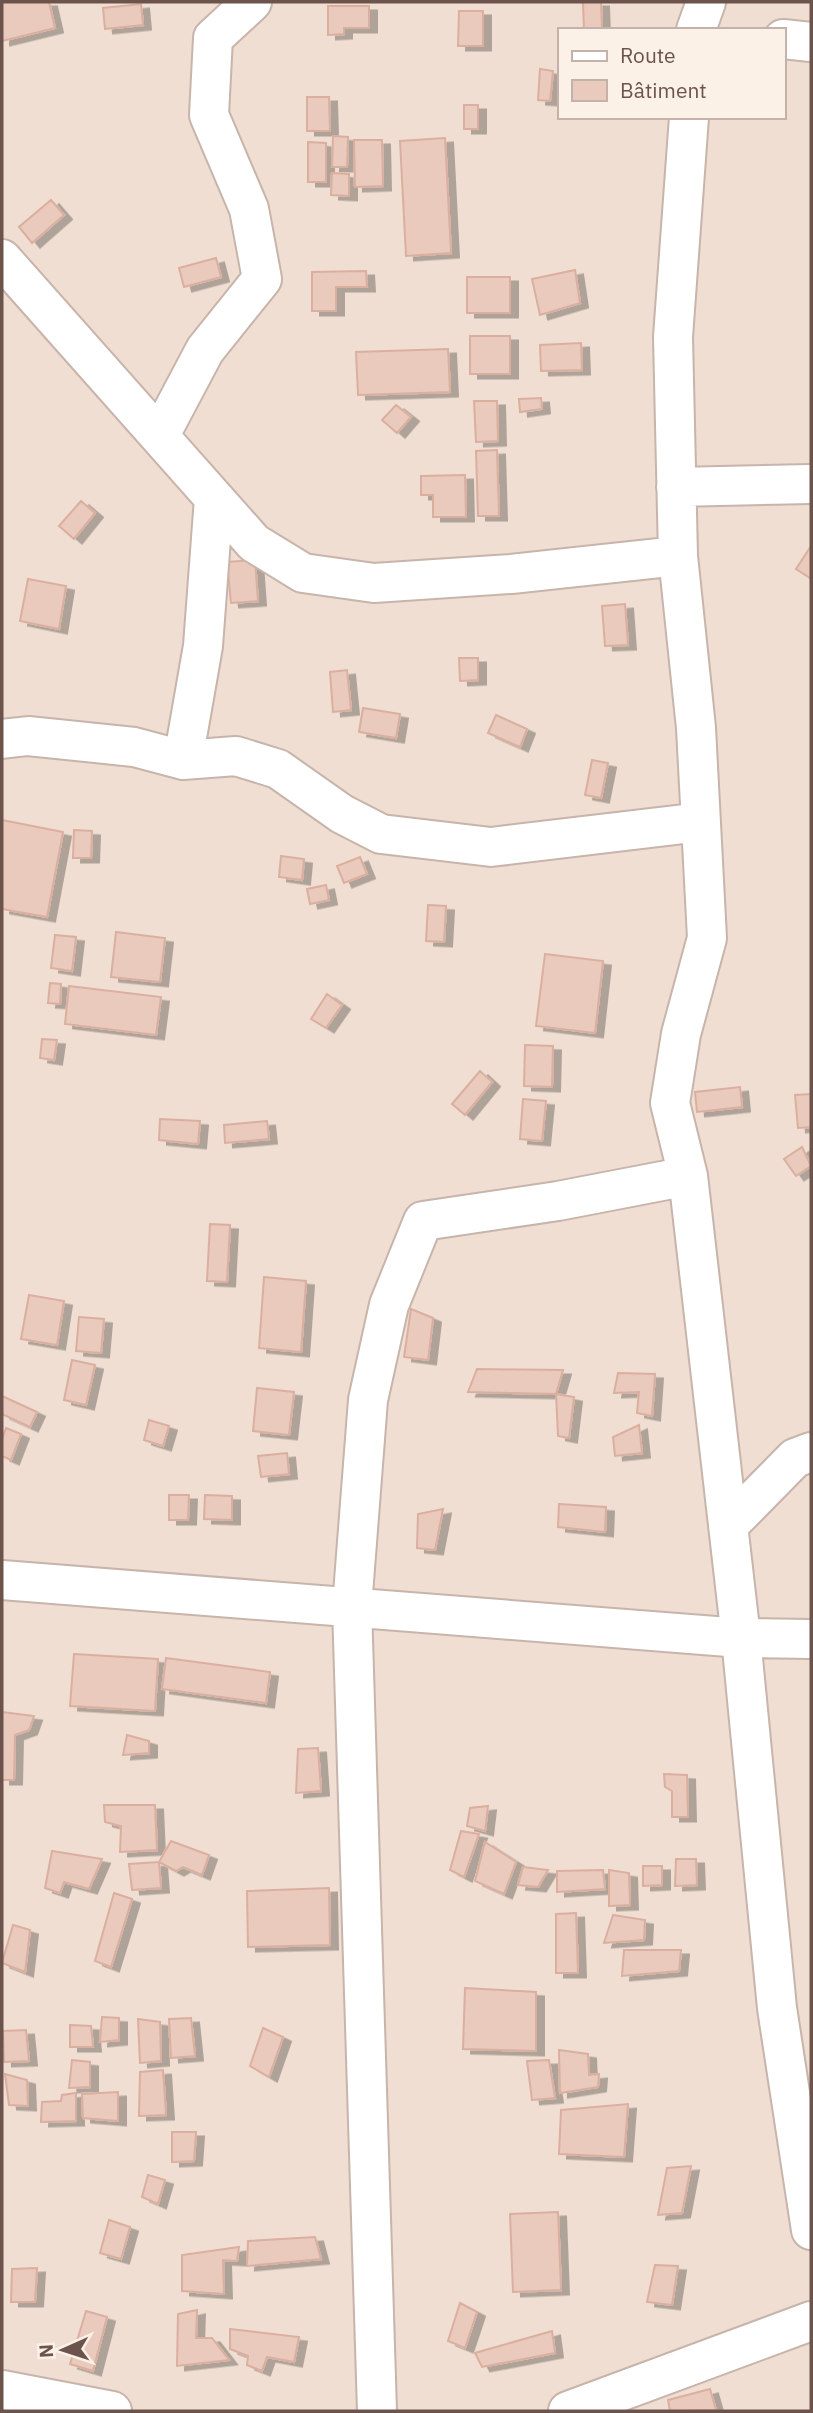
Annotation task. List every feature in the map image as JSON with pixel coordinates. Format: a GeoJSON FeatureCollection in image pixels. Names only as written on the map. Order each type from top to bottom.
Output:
{"type":"FeatureCollection","features":[{"type":"Feature","properties":{"kind":"street"},"geometry":{"type":"LineString","coordinates":[[160,435],[205,351],[262,279],[250,209],[209,115],[213,38],[252,2]]}},
{"type":"Feature","properties":{"kind":"street"},"geometry":{"type":"LineString","coordinates":[[785,39],[811,42]]}},
{"type":"Feature","properties":{"kind":"street"},"geometry":{"type":"LineString","coordinates":[[689,119],[673,337],[678,556],[696,728],[707,938],[681,1034],[670,1102],[688,1175],[741,1638],[777,2008],[802,2114],[811,2230]]}},
{"type":"Feature","properties":{"kind":"street"},"geometry":{"type":"LineString","coordinates":[[2,259],[254,544],[303,573],[373,583],[511,574],[678,556]]}},
{"type":"Feature","properties":{"kind":"street"},"geometry":{"type":"LineString","coordinates":[[677,487],[811,484]]}},
{"type":"Feature","properties":{"kind":"street"},"geometry":{"type":"LineString","coordinates":[[183,761],[202,646],[214,498]]}},
{"type":"Feature","properties":{"kind":"street"},"geometry":{"type":"LineString","coordinates":[[2,739],[28,736],[134,747],[183,761],[236,756],[278,769],[342,814],[381,834],[491,847],[701,822]]}},
{"type":"Feature","properties":{"kind":"street"},"geometry":{"type":"LineString","coordinates":[[377,2411],[352,1607],[368,1400],[389,1305],[423,1221],[558,1201],[688,1175]]}},
{"type":"Feature","properties":{"kind":"street"},"geometry":{"type":"LineString","coordinates":[[728,1526],[795,1458],[811,1452]]}},
{"type":"Feature","properties":{"kind":"street"},"geometry":{"type":"LineString","coordinates":[[2,1580],[741,1638],[811,1639]]}},
{"type":"Feature","properties":{"kind":"street"},"geometry":{"type":"LineString","coordinates":[[568,2411],[811,2321]]}},
{"type":"Feature","properties":{"kind":"street"},"geometry":{"type":"LineString","coordinates":[[2,2390],[112,2411]]}},
{"type":"Feature","properties":{"kind":"shaded area"},"geometry":{"type":"Polygon","coordinates":[[[2,2],[811,2],[811,2411],[2,2411],[2,2]]]}},
{"type":"Feature","properties":{"kind":"building"},"geometry":{"type":"Polygon","coordinates":[[[2,2],[49,2],[55,28],[2,41],[2,2]]]}},
{"type":"Feature","properties":{"kind":"building"},"geometry":{"type":"Polygon","coordinates":[[[583,2],[601,2],[602,28],[584,28],[583,2]]]}},
{"type":"Feature","properties":{"kind":"building"},"geometry":{"type":"Polygon","coordinates":[[[141,4],[143,25],[105,29],[103,8],[141,4]]]}},
{"type":"Feature","properties":{"kind":"building"},"geometry":{"type":"Polygon","coordinates":[[[328,6],[369,6],[369,28],[344,28],[344,34],[328,35],[328,6]]]}},
{"type":"Feature","properties":{"kind":"building"},"geometry":{"type":"Polygon","coordinates":[[[459,11],[483,11],[483,46],[458,46],[459,11]]]}},
{"type":"Feature","properties":{"kind":"building"},"geometry":{"type":"Polygon","coordinates":[[[540,69],[553,71],[550,101],[538,100],[540,69]]]}},
{"type":"Feature","properties":{"kind":"building"},"geometry":{"type":"Polygon","coordinates":[[[307,97],[329,97],[330,131],[307,131],[307,97]]]}},
{"type":"Feature","properties":{"kind":"building"},"geometry":{"type":"Polygon","coordinates":[[[464,105],[478,105],[478,129],[464,129],[464,105]]]}},
{"type":"Feature","properties":{"kind":"building"},"geometry":{"type":"Polygon","coordinates":[[[333,136],[348,137],[347,167],[332,167],[333,136]]]}},
{"type":"Feature","properties":{"kind":"building"},"geometry":{"type":"Polygon","coordinates":[[[445,138],[451,253],[406,256],[400,141],[445,138]]]}},
{"type":"Feature","properties":{"kind":"building"},"geometry":{"type":"Polygon","coordinates":[[[354,140],[382,140],[383,186],[355,187],[354,140]]]}},
{"type":"Feature","properties":{"kind":"building"},"geometry":{"type":"Polygon","coordinates":[[[308,142],[326,143],[326,182],[308,182],[308,142]]]}},
{"type":"Feature","properties":{"kind":"building"},"geometry":{"type":"Polygon","coordinates":[[[332,173],[349,174],[349,196],[331,195],[332,173]]]}},
{"type":"Feature","properties":{"kind":"building"},"geometry":{"type":"Polygon","coordinates":[[[51,200],[64,215],[32,243],[19,227],[51,200]]]}},
{"type":"Feature","properties":{"kind":"building"},"geometry":{"type":"Polygon","coordinates":[[[216,258],[221,277],[184,287],[179,268],[216,258]]]}},
{"type":"Feature","properties":{"kind":"building"},"geometry":{"type":"Polygon","coordinates":[[[575,270],[580,303],[540,315],[532,279],[575,270]]]}},
{"type":"Feature","properties":{"kind":"building"},"geometry":{"type":"Polygon","coordinates":[[[366,271],[367,287],[336,287],[336,311],[312,311],[312,272],[366,271]]]}},
{"type":"Feature","properties":{"kind":"building"},"geometry":{"type":"Polygon","coordinates":[[[467,277],[510,277],[510,313],[467,313],[467,277]]]}},
{"type":"Feature","properties":{"kind":"building"},"geometry":{"type":"Polygon","coordinates":[[[470,336],[510,336],[510,374],[470,374],[470,336]]]}},
{"type":"Feature","properties":{"kind":"building"},"geometry":{"type":"Polygon","coordinates":[[[581,343],[582,370],[541,371],[540,345],[581,343]]]}},
{"type":"Feature","properties":{"kind":"building"},"geometry":{"type":"Polygon","coordinates":[[[448,349],[450,392],[358,395],[356,352],[448,349]]]}},
{"type":"Feature","properties":{"kind":"building"},"geometry":{"type":"Polygon","coordinates":[[[541,398],[542,409],[520,412],[519,399],[541,398]]]}},
{"type":"Feature","properties":{"kind":"building"},"geometry":{"type":"Polygon","coordinates":[[[474,401],[497,401],[498,441],[476,442],[474,401]]]}},
{"type":"Feature","properties":{"kind":"building"},"geometry":{"type":"Polygon","coordinates":[[[396,405],[411,417],[397,433],[382,420],[396,405]]]}},
{"type":"Feature","properties":{"kind":"building"},"geometry":{"type":"Polygon","coordinates":[[[497,450],[499,516],[478,516],[476,451],[497,450]]]}},
{"type":"Feature","properties":{"kind":"building"},"geometry":{"type":"Polygon","coordinates":[[[465,475],[466,517],[433,517],[433,495],[421,495],[421,476],[465,475]]]}},
{"type":"Feature","properties":{"kind":"building"},"geometry":{"type":"Polygon","coordinates":[[[81,501],[95,513],[74,539],[59,526],[81,501]]]}},
{"type":"Feature","properties":{"kind":"building"},"geometry":{"type":"Polygon","coordinates":[[[811,546],[811,576],[810,578],[796,569],[811,546]]]}},
{"type":"Feature","properties":{"kind":"building"},"geometry":{"type":"Polygon","coordinates":[[[255,560],[258,601],[231,603],[227,562],[255,560]]]}},
{"type":"Feature","properties":{"kind":"building"},"geometry":{"type":"Polygon","coordinates":[[[28,579],[66,586],[59,629],[20,621],[28,579]]]}},
{"type":"Feature","properties":{"kind":"building"},"geometry":{"type":"Polygon","coordinates":[[[625,604],[628,645],[605,646],[602,606],[625,604]]]}},
{"type":"Feature","properties":{"kind":"building"},"geometry":{"type":"Polygon","coordinates":[[[459,658],[478,658],[478,680],[460,681],[459,658]]]}},
{"type":"Feature","properties":{"kind":"building"},"geometry":{"type":"Polygon","coordinates":[[[347,670],[351,710],[333,712],[330,672],[347,670]]]}},
{"type":"Feature","properties":{"kind":"building"},"geometry":{"type":"Polygon","coordinates":[[[363,708],[400,714],[396,738],[359,732],[363,708]]]}},
{"type":"Feature","properties":{"kind":"building"},"geometry":{"type":"Polygon","coordinates":[[[496,715],[527,729],[520,747],[488,733],[496,715]]]}},
{"type":"Feature","properties":{"kind":"building"},"geometry":{"type":"Polygon","coordinates":[[[592,760],[608,763],[601,798],[585,795],[592,760]]]}},
{"type":"Feature","properties":{"kind":"building"},"geometry":{"type":"Polygon","coordinates":[[[2,820],[63,832],[47,917],[2,909],[2,820]]]}},
{"type":"Feature","properties":{"kind":"building"},"geometry":{"type":"Polygon","coordinates":[[[74,830],[92,831],[91,858],[73,858],[74,830]]]}},
{"type":"Feature","properties":{"kind":"building"},"geometry":{"type":"Polygon","coordinates":[[[281,856],[304,859],[302,880],[279,877],[281,856]]]}},
{"type":"Feature","properties":{"kind":"building"},"geometry":{"type":"Polygon","coordinates":[[[360,857],[367,874],[344,883],[337,866],[360,857]]]}},
{"type":"Feature","properties":{"kind":"building"},"geometry":{"type":"Polygon","coordinates":[[[326,885],[329,900],[310,904],[307,889],[326,885]]]}},
{"type":"Feature","properties":{"kind":"building"},"geometry":{"type":"Polygon","coordinates":[[[428,905],[446,906],[444,942],[426,941],[428,905]]]}},
{"type":"Feature","properties":{"kind":"building"},"geometry":{"type":"Polygon","coordinates":[[[116,932],[165,938],[160,982],[111,977],[116,932]]]}},
{"type":"Feature","properties":{"kind":"building"},"geometry":{"type":"Polygon","coordinates":[[[55,935],[76,937],[72,971],[51,968],[55,935]]]}},
{"type":"Feature","properties":{"kind":"building"},"geometry":{"type":"Polygon","coordinates":[[[545,954],[603,961],[595,1033],[536,1026],[545,954]]]}},
{"type":"Feature","properties":{"kind":"building"},"geometry":{"type":"Polygon","coordinates":[[[50,983],[61,984],[60,1004],[48,1003],[50,983]]]}},
{"type":"Feature","properties":{"kind":"building"},"geometry":{"type":"Polygon","coordinates":[[[69,986],[161,997],[156,1035],[65,1024],[69,986]]]}},
{"type":"Feature","properties":{"kind":"building"},"geometry":{"type":"Polygon","coordinates":[[[327,994],[342,1005],[326,1028],[311,1019],[327,994]]]}},
{"type":"Feature","properties":{"kind":"building"},"geometry":{"type":"Polygon","coordinates":[[[42,1039],[57,1040],[54,1060],[40,1058],[42,1039]]]}},
{"type":"Feature","properties":{"kind":"building"},"geometry":{"type":"Polygon","coordinates":[[[525,1045],[553,1046],[552,1087],[524,1086],[525,1045]]]}},
{"type":"Feature","properties":{"kind":"building"},"geometry":{"type":"Polygon","coordinates":[[[480,1071],[492,1082],[465,1115],[452,1104],[480,1071]]]}},
{"type":"Feature","properties":{"kind":"building"},"geometry":{"type":"Polygon","coordinates":[[[740,1087],[742,1107],[697,1112],[695,1092],[740,1087]]]}},
{"type":"Feature","properties":{"kind":"building"},"geometry":{"type":"Polygon","coordinates":[[[811,1094],[811,1127],[798,1128],[795,1095],[811,1094]]]}},
{"type":"Feature","properties":{"kind":"building"},"geometry":{"type":"Polygon","coordinates":[[[523,1099],[546,1101],[542,1141],[520,1139],[523,1099]]]}},
{"type":"Feature","properties":{"kind":"building"},"geometry":{"type":"Polygon","coordinates":[[[160,1119],[200,1121],[198,1144],[159,1140],[160,1119]]]}},
{"type":"Feature","properties":{"kind":"building"},"geometry":{"type":"Polygon","coordinates":[[[267,1121],[269,1139],[225,1143],[224,1125],[267,1121]]]}},
{"type":"Feature","properties":{"kind":"building"},"geometry":{"type":"Polygon","coordinates":[[[802,1147],[811,1166],[796,1176],[784,1159],[802,1147]]]}},
{"type":"Feature","properties":{"kind":"building"},"geometry":{"type":"Polygon","coordinates":[[[210,1224],[230,1225],[227,1282],[207,1281],[210,1224]]]}},
{"type":"Feature","properties":{"kind":"building"},"geometry":{"type":"Polygon","coordinates":[[[264,1277],[306,1281],[301,1352],[259,1348],[264,1277]]]}},
{"type":"Feature","properties":{"kind":"building"},"geometry":{"type":"Polygon","coordinates":[[[29,1295],[64,1301],[57,1345],[21,1339],[29,1295]]]}},
{"type":"Feature","properties":{"kind":"building"},"geometry":{"type":"Polygon","coordinates":[[[411,1309],[433,1318],[428,1360],[404,1357],[411,1309]]]}},
{"type":"Feature","properties":{"kind":"building"},"geometry":{"type":"Polygon","coordinates":[[[79,1317],[104,1319],[101,1353],[76,1351],[79,1317]]]}},
{"type":"Feature","properties":{"kind":"building"},"geometry":{"type":"Polygon","coordinates":[[[72,1360],[95,1365],[86,1405],[64,1400],[72,1360]]]}},
{"type":"Feature","properties":{"kind":"building"},"geometry":{"type":"Polygon","coordinates":[[[477,1369],[563,1370],[556,1394],[468,1392],[477,1369]]]}},
{"type":"Feature","properties":{"kind":"building"},"geometry":{"type":"Polygon","coordinates":[[[618,1373],[655,1374],[652,1416],[637,1413],[639,1392],[614,1393],[618,1373]]]}},
{"type":"Feature","properties":{"kind":"building"},"geometry":{"type":"Polygon","coordinates":[[[257,1388],[294,1392],[289,1435],[253,1431],[257,1388]]]}},
{"type":"Feature","properties":{"kind":"building"},"geometry":{"type":"Polygon","coordinates":[[[556,1394],[574,1397],[569,1438],[558,1436],[556,1394]]]}},
{"type":"Feature","properties":{"kind":"building"},"geometry":{"type":"Polygon","coordinates":[[[2,1396],[37,1412],[30,1427],[2,1414],[2,1396]]]}},
{"type":"Feature","properties":{"kind":"building"},"geometry":{"type":"Polygon","coordinates":[[[149,1420],[169,1426],[163,1446],[144,1440],[149,1420]]]}},
{"type":"Feature","properties":{"kind":"building"},"geometry":{"type":"Polygon","coordinates":[[[639,1425],[642,1453],[615,1456],[613,1437],[639,1425]]]}},
{"type":"Feature","properties":{"kind":"building"},"geometry":{"type":"Polygon","coordinates":[[[6,1428],[21,1434],[11,1460],[2,1456],[2,1439],[6,1428]]]}},
{"type":"Feature","properties":{"kind":"building"},"geometry":{"type":"Polygon","coordinates":[[[287,1453],[289,1474],[261,1477],[258,1456],[287,1453]]]}},
{"type":"Feature","properties":{"kind":"building"},"geometry":{"type":"Polygon","coordinates":[[[169,1495],[189,1495],[188,1520],[169,1520],[169,1495]]]}},
{"type":"Feature","properties":{"kind":"building"},"geometry":{"type":"Polygon","coordinates":[[[205,1495],[232,1496],[232,1520],[204,1519],[205,1495]]]}},
{"type":"Feature","properties":{"kind":"building"},"geometry":{"type":"Polygon","coordinates":[[[559,1504],[606,1507],[605,1532],[558,1527],[559,1504]]]}},
{"type":"Feature","properties":{"kind":"building"},"geometry":{"type":"Polygon","coordinates":[[[443,1509],[435,1550],[417,1548],[418,1514],[443,1509]]]}},
{"type":"Feature","properties":{"kind":"building"},"geometry":{"type":"Polygon","coordinates":[[[74,1654],[158,1659],[155,1711],[70,1706],[74,1654]]]}},
{"type":"Feature","properties":{"kind":"building"},"geometry":{"type":"Polygon","coordinates":[[[166,1658],[270,1672],[266,1703],[162,1689],[166,1658]]]}},
{"type":"Feature","properties":{"kind":"building"},"geometry":{"type":"Polygon","coordinates":[[[2,1712],[34,1716],[29,1730],[15,1735],[14,1780],[2,1780],[2,1712]]]}},
{"type":"Feature","properties":{"kind":"building"},"geometry":{"type":"Polygon","coordinates":[[[127,1735],[149,1741],[149,1753],[123,1755],[127,1735]]]}},
{"type":"Feature","properties":{"kind":"building"},"geometry":{"type":"Polygon","coordinates":[[[318,1748],[321,1791],[296,1793],[298,1749],[318,1748]]]}},
{"type":"Feature","properties":{"kind":"building"},"geometry":{"type":"Polygon","coordinates":[[[664,1774],[687,1775],[688,1817],[672,1817],[672,1791],[665,1787],[664,1774]]]}},
{"type":"Feature","properties":{"kind":"building"},"geometry":{"type":"Polygon","coordinates":[[[104,1805],[155,1805],[157,1850],[120,1852],[121,1826],[105,1822],[104,1805]]]}},
{"type":"Feature","properties":{"kind":"building"},"geometry":{"type":"Polygon","coordinates":[[[488,1806],[485,1831],[467,1826],[470,1808],[488,1806]]]}},
{"type":"Feature","properties":{"kind":"building"},"geometry":{"type":"Polygon","coordinates":[[[461,1831],[479,1834],[464,1877],[450,1870],[461,1831]]]}},
{"type":"Feature","properties":{"kind":"building"},"geometry":{"type":"Polygon","coordinates":[[[171,1841],[209,1855],[202,1875],[183,1867],[176,1871],[159,1862],[171,1841]]]}},
{"type":"Feature","properties":{"kind":"building"},"geometry":{"type":"Polygon","coordinates":[[[485,1842],[516,1862],[504,1894],[475,1881],[485,1842]]]}},
{"type":"Feature","properties":{"kind":"building"},"geometry":{"type":"Polygon","coordinates":[[[52,1851],[102,1859],[89,1889],[64,1882],[60,1893],[45,1888],[52,1851]]]}},
{"type":"Feature","properties":{"kind":"building"},"geometry":{"type":"Polygon","coordinates":[[[676,1859],[696,1859],[697,1885],[675,1886],[676,1859]]]}},
{"type":"Feature","properties":{"kind":"building"},"geometry":{"type":"Polygon","coordinates":[[[159,1862],[161,1888],[132,1890],[129,1864],[159,1862]]]}},
{"type":"Feature","properties":{"kind":"building"},"geometry":{"type":"Polygon","coordinates":[[[643,1866],[662,1866],[662,1885],[643,1886],[643,1866]]]}},
{"type":"Feature","properties":{"kind":"building"},"geometry":{"type":"Polygon","coordinates":[[[523,1867],[548,1870],[538,1887],[518,1885],[523,1867]]]}},
{"type":"Feature","properties":{"kind":"building"},"geometry":{"type":"Polygon","coordinates":[[[603,1870],[605,1889],[557,1892],[557,1871],[603,1870]]]}},
{"type":"Feature","properties":{"kind":"building"},"geometry":{"type":"Polygon","coordinates":[[[609,1870],[629,1873],[630,1905],[609,1906],[609,1870]]]}},
{"type":"Feature","properties":{"kind":"building"},"geometry":{"type":"Polygon","coordinates":[[[329,1888],[330,1945],[248,1947],[247,1891],[329,1888]]]}},
{"type":"Feature","properties":{"kind":"building"},"geometry":{"type":"Polygon","coordinates":[[[114,1893],[132,1899],[111,1967],[95,1961],[114,1893]]]}},
{"type":"Feature","properties":{"kind":"building"},"geometry":{"type":"Polygon","coordinates":[[[576,1913],[578,1973],[556,1973],[556,1914],[576,1913]]]}},
{"type":"Feature","properties":{"kind":"building"},"geometry":{"type":"Polygon","coordinates":[[[613,1915],[645,1920],[644,1940],[604,1943],[613,1915]]]}},
{"type":"Feature","properties":{"kind":"building"},"geometry":{"type":"Polygon","coordinates":[[[13,1925],[30,1930],[25,1972],[2,1963],[13,1925]]]}},
{"type":"Feature","properties":{"kind":"building"},"geometry":{"type":"Polygon","coordinates":[[[624,1950],[681,1950],[679,1971],[622,1976],[624,1950]]]}},
{"type":"Feature","properties":{"kind":"building"},"geometry":{"type":"Polygon","coordinates":[[[465,1988],[536,1992],[536,2051],[463,2049],[465,1988]]]}},
{"type":"Feature","properties":{"kind":"building"},"geometry":{"type":"Polygon","coordinates":[[[102,2017],[119,2018],[119,2040],[100,2042],[102,2017]]]}},
{"type":"Feature","properties":{"kind":"building"},"geometry":{"type":"Polygon","coordinates":[[[191,2018],[195,2056],[171,2058],[169,2019],[191,2018]]]}},
{"type":"Feature","properties":{"kind":"building"},"geometry":{"type":"Polygon","coordinates":[[[138,2019],[160,2022],[161,2061],[140,2063],[138,2019]]]}},
{"type":"Feature","properties":{"kind":"building"},"geometry":{"type":"Polygon","coordinates":[[[70,2025],[91,2026],[93,2047],[70,2047],[70,2025]]]}},
{"type":"Feature","properties":{"kind":"building"},"geometry":{"type":"Polygon","coordinates":[[[263,2028],[283,2037],[269,2077],[250,2066],[263,2028]]]}},
{"type":"Feature","properties":{"kind":"building"},"geometry":{"type":"Polygon","coordinates":[[[26,2030],[29,2061],[4,2062],[3,2031],[26,2030]]]}},
{"type":"Feature","properties":{"kind":"building"},"geometry":{"type":"Polygon","coordinates":[[[559,2050],[588,2054],[589,2075],[599,2074],[598,2087],[560,2093],[559,2050]]]}},
{"type":"Feature","properties":{"kind":"building"},"geometry":{"type":"Polygon","coordinates":[[[72,2060],[90,2062],[90,2087],[69,2088],[72,2060]]]}},
{"type":"Feature","properties":{"kind":"building"},"geometry":{"type":"Polygon","coordinates":[[[549,2060],[555,2098],[532,2100],[527,2061],[549,2060]]]}},
{"type":"Feature","properties":{"kind":"building"},"geometry":{"type":"Polygon","coordinates":[[[163,2070],[166,2115],[139,2116],[140,2072],[163,2070]]]}},
{"type":"Feature","properties":{"kind":"building"},"geometry":{"type":"Polygon","coordinates":[[[5,2074],[27,2080],[28,2106],[9,2105],[5,2074]]]}},
{"type":"Feature","properties":{"kind":"building"},"geometry":{"type":"Polygon","coordinates":[[[118,2092],[118,2121],[83,2118],[82,2094],[118,2092]]]}},
{"type":"Feature","properties":{"kind":"building"},"geometry":{"type":"Polygon","coordinates":[[[76,2093],[76,2121],[41,2122],[42,2102],[61,2101],[62,2095],[76,2093]]]}},
{"type":"Feature","properties":{"kind":"building"},"geometry":{"type":"Polygon","coordinates":[[[628,2104],[624,2157],[559,2154],[561,2110],[628,2104]]]}},
{"type":"Feature","properties":{"kind":"building"},"geometry":{"type":"Polygon","coordinates":[[[172,2132],[196,2132],[194,2161],[172,2162],[172,2132]]]}},
{"type":"Feature","properties":{"kind":"building"},"geometry":{"type":"Polygon","coordinates":[[[691,2166],[682,2213],[658,2215],[667,2168],[691,2166]]]}},
{"type":"Feature","properties":{"kind":"building"},"geometry":{"type":"Polygon","coordinates":[[[148,2175],[165,2180],[158,2204],[142,2197],[148,2175]]]}},
{"type":"Feature","properties":{"kind":"building"},"geometry":{"type":"Polygon","coordinates":[[[558,2212],[561,2290],[513,2292],[510,2214],[558,2212]]]}},
{"type":"Feature","properties":{"kind":"building"},"geometry":{"type":"Polygon","coordinates":[[[109,2220],[130,2227],[121,2259],[100,2253],[109,2220]]]}},
{"type":"Feature","properties":{"kind":"building"},"geometry":{"type":"Polygon","coordinates":[[[315,2237],[321,2259],[247,2266],[248,2241],[315,2237]]]}},
{"type":"Feature","properties":{"kind":"building"},"geometry":{"type":"Polygon","coordinates":[[[239,2247],[237,2261],[223,2260],[224,2294],[182,2291],[182,2255],[239,2247]]]}},
{"type":"Feature","properties":{"kind":"building"},"geometry":{"type":"Polygon","coordinates":[[[655,2265],[678,2266],[672,2305],[647,2302],[655,2265]]]}},
{"type":"Feature","properties":{"kind":"building"},"geometry":{"type":"Polygon","coordinates":[[[37,2268],[35,2302],[11,2302],[12,2269],[37,2268]]]}},
{"type":"Feature","properties":{"kind":"building"},"geometry":{"type":"Polygon","coordinates":[[[460,2303],[477,2312],[465,2348],[448,2341],[460,2303]]]}},
{"type":"Feature","properties":{"kind":"building"},"geometry":{"type":"Polygon","coordinates":[[[197,2310],[196,2338],[212,2338],[229,2360],[177,2366],[178,2314],[197,2310]]]}},
{"type":"Feature","properties":{"kind":"building"},"geometry":{"type":"Polygon","coordinates":[[[86,2311],[107,2317],[93,2371],[70,2364],[86,2311]]]}},
{"type":"Feature","properties":{"kind":"building"},"geometry":{"type":"Polygon","coordinates":[[[230,2329],[299,2337],[294,2362],[267,2357],[262,2371],[247,2365],[248,2356],[230,2349],[230,2329]]]}},
{"type":"Feature","properties":{"kind":"building"},"geometry":{"type":"Polygon","coordinates":[[[552,2331],[555,2353],[482,2367],[475,2353],[552,2331]]]}},
{"type":"Feature","properties":{"kind":"building"},"geometry":{"type":"Polygon","coordinates":[[[710,2389],[716,2410],[670,2411],[668,2400],[710,2389]]]}}]}
